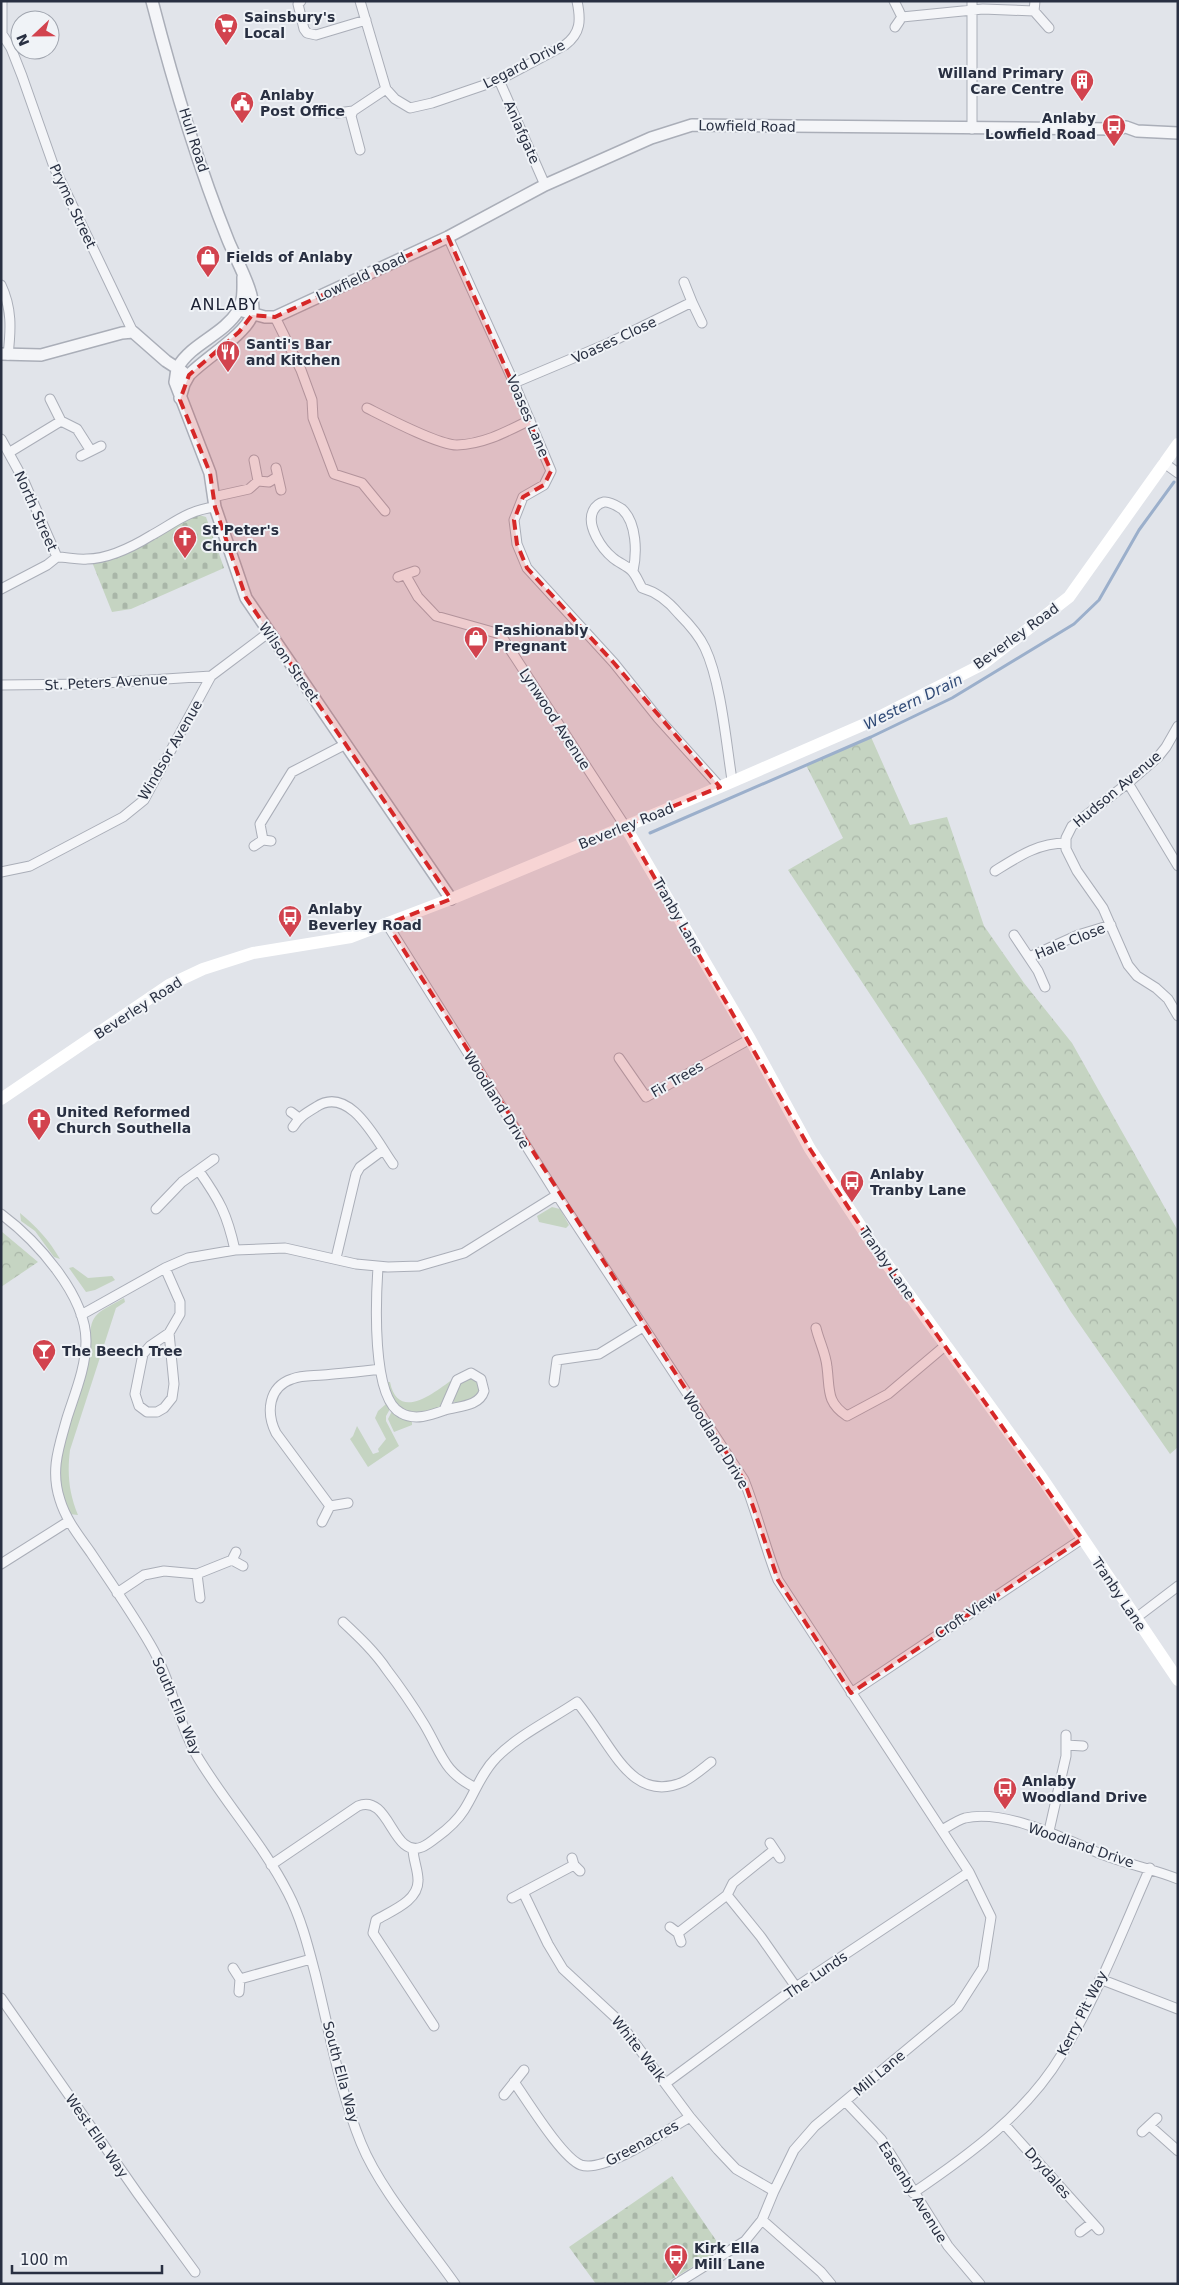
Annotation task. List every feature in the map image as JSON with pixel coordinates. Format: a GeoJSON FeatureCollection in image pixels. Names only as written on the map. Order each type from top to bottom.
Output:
{"type":"FeatureCollection","features":[{"type":"Feature","properties":{"kind":"main road","name":"Beverley Road"},"geometry":{"type":"LineString","coordinates":[[1,1099],[169,985],[203,968],[252,952],[351,937],[451,899],[720,787],[732,780],[865,724],[983,664],[1069,597],[1178,444]]}},
{"type":"Feature","properties":{"kind":"main road","name":"Tranby Lane"},"geometry":{"type":"LineString","coordinates":[[625,826],[750,1039],[810,1149],[871,1242],[1042,1478],[1178,1680]]}},
{"type":"Feature","properties":{"kind":"street","name":"Hull Road"},"geometry":{"type":"LineString","coordinates":[[152,1],[192,135],[243,277]]}},
{"type":"Feature","properties":{"kind":"street"},"geometry":{"type":"LineString","coordinates":[[302,1],[298,4],[298,8],[304,29],[308,33],[316,35],[366,20]]}},
{"type":"Feature","properties":{"kind":"street"},"geometry":{"type":"LineString","coordinates":[[337,113],[353,111],[386,89],[360,1]]}},
{"type":"Feature","properties":{"kind":"street","name":"Legard Drive"},"geometry":{"type":"LineString","coordinates":[[386,89],[395,99],[410,108],[432,103],[499,80],[565,45],[575,37],[580,16],[577,1]]}},
{"type":"Feature","properties":{"kind":"street"},"geometry":{"type":"LineString","coordinates":[[894,1],[902,17]]}},
{"type":"Feature","properties":{"kind":"street"},"geometry":{"type":"LineString","coordinates":[[972,1],[972,129]]}},
{"type":"Feature","properties":{"kind":"street"},"geometry":{"type":"LineString","coordinates":[[1034,1],[1034,11],[1049,28]]}},
{"type":"Feature","properties":{"kind":"street","name":"Pryme Street"},"geometry":{"type":"LineString","coordinates":[[2,2],[2,34],[11,48],[22,76],[54,167],[133,332]]}},
{"type":"Feature","properties":{"kind":"street"},"geometry":{"type":"LineString","coordinates":[[902,17],[972,12],[983,9],[1034,11]]}},
{"type":"Feature","properties":{"kind":"street"},"geometry":{"type":"LineString","coordinates":[[895,27],[902,17]]}},
{"type":"Feature","properties":{"kind":"street","name":"Anlafgate"},"geometry":{"type":"LineString","coordinates":[[499,80],[545,185]]}},
{"type":"Feature","properties":{"kind":"street"},"geometry":{"type":"LineString","coordinates":[[353,111],[351,116],[360,150]]}},
{"type":"Feature","properties":{"kind":"street","name":"Lowfield Road"},"geometry":{"type":"LineString","coordinates":[[238,310],[252,315],[276,317],[448,237],[545,185],[651,138],[692,125],[972,129],[1114,129],[1126,127],[1137,131],[1178,133]]}},
{"type":"Feature","properties":{"kind":"street","name":"Voases Lane"},"geometry":{"type":"LineString","coordinates":[[448,237],[514,383],[551,471],[544,485],[523,497],[514,520],[517,544],[528,568],[614,663],[658,718],[720,787]]}},
{"type":"Feature","properties":{"kind":"street"},"geometry":{"type":"LineString","coordinates":[[178,368],[190,354],[229,322],[238,310],[243,296],[243,277]]}},
{"type":"Feature","properties":{"kind":"street"},"geometry":{"type":"LineString","coordinates":[[180,400],[184,384],[189,375],[239,332],[252,315],[253,298],[243,277]]}},
{"type":"Feature","properties":{"kind":"street"},"geometry":{"type":"LineString","coordinates":[[684,282],[702,323]]}},
{"type":"Feature","properties":{"kind":"street"},"geometry":{"type":"LineString","coordinates":[[1,285],[8,299],[11,316],[5,354],[41,355],[122,333],[133,332],[166,362],[189,375]]}},
{"type":"Feature","properties":{"kind":"street","name":"Voases Close"},"geometry":{"type":"LineString","coordinates":[[514,383],[600,347],[692,302]]}},
{"type":"Feature","properties":{"kind":"street"},"geometry":{"type":"LineString","coordinates":[[276,317],[301,370],[312,400],[313,418],[334,474],[362,483],[385,511]]}},
{"type":"Feature","properties":{"kind":"street","name":"Wilson Street"},"geometry":{"type":"LineString","coordinates":[[178,368],[175,382],[180,400],[210,474],[214,502],[246,598],[268,633],[451,899]]}},
{"type":"Feature","properties":{"kind":"street"},"geometry":{"type":"LineString","coordinates":[[50,399],[61,421],[77,429],[91,451]]}},
{"type":"Feature","properties":{"kind":"street"},"geometry":{"type":"LineString","coordinates":[[367,408],[379,408],[412,430],[455,445],[490,439],[530,420]]}},
{"type":"Feature","properties":{"kind":"street"},"geometry":{"type":"LineString","coordinates":[[10,452],[61,421]]}},
{"type":"Feature","properties":{"kind":"street","name":"North Street"},"geometry":{"type":"LineString","coordinates":[[1,439],[10,452],[42,519],[56,557]]}},
{"type":"Feature","properties":{"kind":"street"},"geometry":{"type":"LineString","coordinates":[[81,456],[101,446]]}},
{"type":"Feature","properties":{"kind":"street"},"geometry":{"type":"LineString","coordinates":[[254,460],[258,481]]}},
{"type":"Feature","properties":{"kind":"street"},"geometry":{"type":"LineString","coordinates":[[1164,463],[1178,473]]}},
{"type":"Feature","properties":{"kind":"street"},"geometry":{"type":"LineString","coordinates":[[1,588],[47,565],[56,557],[89,559],[102,557],[154,534],[162,528],[214,502],[248,489],[258,481],[269,482],[276,472],[280,490]]}},
{"type":"Feature","properties":{"kind":"street"},"geometry":{"type":"LineString","coordinates":[[633,571],[634,533],[630,521],[623,511],[614,504],[605,502],[596,506],[592,514],[592,526],[606,551],[614,560],[633,571],[642,588],[652,591],[670,604],[692,628],[704,647],[713,670],[732,780]]}},
{"type":"Feature","properties":{"kind":"street","name":"Lynwood Avenue"},"geometry":{"type":"LineString","coordinates":[[415,571],[402,577],[436,616],[500,634],[625,826]]}},
{"type":"Feature","properties":{"kind":"street","name":"Windsor Avenue"},"geometry":{"type":"LineString","coordinates":[[1,872],[30,866],[123,817],[144,800],[211,676],[268,633]]}},
{"type":"Feature","properties":{"kind":"street","name":"St. Peters Avenue"},"geometry":{"type":"LineString","coordinates":[[1,685],[90,684],[211,676]]}},
{"type":"Feature","properties":{"kind":"street","name":"Hudson Avenue"},"geometry":{"type":"LineString","coordinates":[[1178,726],[1158,757],[1128,783],[1072,826],[1066,843],[1066,849],[1076,871],[1098,900],[1132,970],[1168,999],[1178,1016]]}},
{"type":"Feature","properties":{"kind":"street"},"geometry":{"type":"LineString","coordinates":[[254,846],[267,841],[260,824],[292,772],[346,744]]}},
{"type":"Feature","properties":{"kind":"street"},"geometry":{"type":"LineString","coordinates":[[1128,783],[1178,866]]}},
{"type":"Feature","properties":{"kind":"street"},"geometry":{"type":"LineString","coordinates":[[995,871],[1029,850],[1047,844],[1066,843]]}},
{"type":"Feature","properties":{"kind":"street","name":"Woodland Drive"},"geometry":{"type":"LineString","coordinates":[[386,924],[557,1195],[744,1480],[754,1506],[764,1546],[778,1580],[942,1830],[964,1818],[992,1816],[1049,1832],[1103,1855],[1150,1868],[1178,1879]]}},
{"type":"Feature","properties":{"kind":"street","name":"Hale Close"},"geometry":{"type":"LineString","coordinates":[[1029,957],[1078,935],[1111,925]]}},
{"type":"Feature","properties":{"kind":"street","name":"Hale Close"},"geometry":{"type":"LineString","coordinates":[[1014,935],[1029,957],[1045,987]]}},
{"type":"Feature","properties":{"kind":"street","name":"Fir Trees"},"geometry":{"type":"LineString","coordinates":[[619,1058],[646,1097],[750,1039]]}},
{"type":"Feature","properties":{"kind":"street"},"geometry":{"type":"LineString","coordinates":[[293,1127],[299,1118],[322,1103],[335,1101],[348,1106],[369,1126],[393,1164]]}},
{"type":"Feature","properties":{"kind":"street"},"geometry":{"type":"LineString","coordinates":[[291,1112],[299,1118]]}},
{"type":"Feature","properties":{"kind":"street"},"geometry":{"type":"LineString","coordinates":[[336,1258],[356,1174],[360,1167],[383,1150]]}},
{"type":"Feature","properties":{"kind":"street"},"geometry":{"type":"LineString","coordinates":[[156,1209],[182,1182],[214,1159]]}},
{"type":"Feature","properties":{"kind":"street"},"geometry":{"type":"LineString","coordinates":[[199,1171],[219,1199],[227,1218],[235,1250]]}},
{"type":"Feature","properties":{"kind":"street"},"geometry":{"type":"LineString","coordinates":[[81,1315],[165,1268],[188,1258],[235,1250],[284,1248],[378,1267],[419,1266],[464,1253],[557,1195]]}},
{"type":"Feature","properties":{"kind":"street","name":"South Ella Way"},"geometry":{"type":"LineString","coordinates":[[1,1214],[24,1231],[43,1252],[70,1291],[86,1330],[86,1352],[55,1464],[55,1478],[59,1498],[69,1521],[117,1592],[157,1657],[187,1736],[198,1757],[271,1865],[296,1912],[311,1959],[345,2092],[364,2150],[383,2183],[455,2284]]}},
{"type":"Feature","properties":{"kind":"street"},"geometry":{"type":"LineString","coordinates":[[378,1267],[375,1308],[380,1369],[388,1400],[401,1413],[423,1417],[465,1406],[480,1398],[484,1391],[481,1378],[471,1373],[457,1380],[444,1410]]}},
{"type":"Feature","properties":{"kind":"street"},"geometry":{"type":"LineString","coordinates":[[165,1268],[180,1302],[180,1314],[169,1333],[142,1354],[135,1394],[139,1406],[148,1412],[157,1412],[164,1408],[172,1398],[174,1384],[169,1333]]}},
{"type":"Feature","properties":{"kind":"street"},"geometry":{"type":"LineString","coordinates":[[554,1382],[557,1360],[599,1354],[643,1327]]}},
{"type":"Feature","properties":{"kind":"street"},"geometry":{"type":"LineString","coordinates":[[816,1328],[827,1366],[828,1388],[835,1408],[847,1416],[888,1394],[946,1345]]}},
{"type":"Feature","properties":{"kind":"street"},"geometry":{"type":"LineString","coordinates":[[330,1506],[276,1433],[271,1422],[269,1409],[272,1398],[286,1382],[300,1377],[380,1369]]}},
{"type":"Feature","properties":{"kind":"street"},"geometry":{"type":"LineString","coordinates":[[330,1506],[348,1503]]}},
{"type":"Feature","properties":{"kind":"street"},"geometry":{"type":"LineString","coordinates":[[322,1522],[330,1506]]}},
{"type":"Feature","properties":{"kind":"street"},"geometry":{"type":"LineString","coordinates":[[1,1564],[69,1521]]}},
{"type":"Feature","properties":{"kind":"street","name":"Croft View"},"geometry":{"type":"LineString","coordinates":[[851,1693],[1082,1539]]}},
{"type":"Feature","properties":{"kind":"street"},"geometry":{"type":"LineString","coordinates":[[117,1592],[144,1575],[157,1572],[197,1574],[232,1560],[236,1552]]}},
{"type":"Feature","properties":{"kind":"street"},"geometry":{"type":"LineString","coordinates":[[232,1560],[243,1566]]}},
{"type":"Feature","properties":{"kind":"street"},"geometry":{"type":"LineString","coordinates":[[197,1574],[200,1598]]}},
{"type":"Feature","properties":{"kind":"street"},"geometry":{"type":"LineString","coordinates":[[1136,1618],[1178,1586]]}},
{"type":"Feature","properties":{"kind":"street"},"geometry":{"type":"LineString","coordinates":[[343,1622],[370,1648],[388,1670],[424,1725],[450,1771],[459,1779],[476,1788]]}},
{"type":"Feature","properties":{"kind":"street"},"geometry":{"type":"LineString","coordinates":[[271,1865],[358,1806],[366,1804],[377,1808],[402,1843],[413,1848],[426,1845],[452,1825],[464,1810],[489,1765],[503,1751],[577,1702],[619,1764],[628,1774],[641,1782],[661,1786],[676,1784],[690,1778],[711,1762]]}},
{"type":"Feature","properties":{"kind":"street"},"geometry":{"type":"LineString","coordinates":[[1049,1832],[1066,1756],[1066,1735]]}},
{"type":"Feature","properties":{"kind":"street"},"geometry":{"type":"LineString","coordinates":[[1066,1746],[1083,1746]]}},
{"type":"Feature","properties":{"kind":"street","name":"Mill Lane"},"geometry":{"type":"LineString","coordinates":[[676,2284],[745,2241],[762,2220],[794,2150],[815,2126],[958,2007],[983,1968],[992,1917],[969,1872],[942,1830]]}},
{"type":"Feature","properties":{"kind":"street"},"geometry":{"type":"LineString","coordinates":[[413,1848],[418,1882],[416,1892],[412,1898],[376,1920],[373,1933],[434,2026]]}},
{"type":"Feature","properties":{"kind":"street"},"geometry":{"type":"LineString","coordinates":[[670,1927],[679,1937],[727,1895],[733,1883],[775,1850]]}},
{"type":"Feature","properties":{"kind":"street"},"geometry":{"type":"LineString","coordinates":[[512,1898],[575,1865]]}},
{"type":"Feature","properties":{"kind":"street","name":"Kerry Pit Way"},"geometry":{"type":"LineString","coordinates":[[913,2193],[963,2159],[1004,2124],[1037,2088],[1062,2055],[1100,1979],[1150,1868]]}},
{"type":"Feature","properties":{"kind":"street","name":"The Lunds"},"geometry":{"type":"LineString","coordinates":[[666,2083],[796,1987],[969,1872]]}},
{"type":"Feature","properties":{"kind":"street","name":"White Walk"},"geometry":{"type":"LineString","coordinates":[[523,1892],[548,1944],[563,1969],[618,2019],[690,2117],[736,2169],[774,2191]]}},
{"type":"Feature","properties":{"kind":"street"},"geometry":{"type":"LineString","coordinates":[[727,1895],[761,1937],[796,1987]]}},
{"type":"Feature","properties":{"kind":"street"},"geometry":{"type":"LineString","coordinates":[[240,1979],[311,1959]]}},
{"type":"Feature","properties":{"kind":"street"},"geometry":{"type":"LineString","coordinates":[[233,1968],[240,1979],[239,1992]]}},
{"type":"Feature","properties":{"kind":"street"},"geometry":{"type":"LineString","coordinates":[[1100,1979],[1178,2009]]}},
{"type":"Feature","properties":{"kind":"street","name":"West Ella Way"},"geometry":{"type":"LineString","coordinates":[[1,1998],[195,2272]]}},
{"type":"Feature","properties":{"kind":"street"},"geometry":{"type":"LineString","coordinates":[[504,2095],[524,2070]]}},
{"type":"Feature","properties":{"kind":"street","name":"Greenacres"},"geometry":{"type":"LineString","coordinates":[[514,2082],[564,2152],[580,2164],[594,2167],[612,2162],[690,2117]]}},
{"type":"Feature","properties":{"kind":"street","name":"Easenby Avenue"},"geometry":{"type":"LineString","coordinates":[[845,2101],[881,2140],[948,2246],[980,2284]]}},
{"type":"Feature","properties":{"kind":"street"},"geometry":{"type":"LineString","coordinates":[[1142,2132],[1157,2118]]}},
{"type":"Feature","properties":{"kind":"street","name":"Drydales"},"geometry":{"type":"LineString","coordinates":[[1004,2124],[1099,2230]]}},
{"type":"Feature","properties":{"kind":"street"},"geometry":{"type":"LineString","coordinates":[[1150,2126],[1178,2150]]}},
{"type":"Feature","properties":{"kind":"street"},"geometry":{"type":"LineString","coordinates":[[762,2220],[832,2284]]}},
{"type":"Feature","properties":{"kind":"street"},"geometry":{"type":"LineString","coordinates":[[1080,2232],[1092,2223]]}},
{"type":"Feature","properties":{"kind":"highlighted area"},"geometry":{"type":"Polygon","coordinates":[[[448,237],[551,471],[544,485],[523,497],[514,520],[517,544],[527,568],[614,663],[720,787],[625,826],[810,1149],[871,1242],[1082,1539],[851,1693],[778,1580],[744,1480],[387,924],[451,899],[246,598],[215,507],[210,473],[180,400],[189,375],[239,332],[252,315],[275,317],[448,237]]]}},
{"type":"Feature","properties":{"kind":"green space"},"geometry":{"type":"Polygon","coordinates":[[[196,514],[206,517],[224,568],[131,609],[112,612],[92,562],[125,553],[196,514]]]}},
{"type":"Feature","properties":{"kind":"green space"},"geometry":{"type":"Polygon","coordinates":[[[871,737],[910,825],[947,817],[984,926],[1024,983],[1072,1043],[1178,1231],[1178,1447],[1170,1454],[1071,1312],[924,1076],[788,870],[843,838],[806,765],[871,737]]]}},
{"type":"Feature","properties":{"kind":"green space"},"geometry":{"type":"Polygon","coordinates":[[[552,1207],[560,1209],[569,1225],[566,1228],[539,1222],[537,1216],[552,1207]]]}},
{"type":"Feature","properties":{"kind":"green space"},"geometry":{"type":"Polygon","coordinates":[[[20,1213],[42,1234],[60,1259],[54,1257],[35,1231],[21,1221],[20,1213]]]}},
{"type":"Feature","properties":{"kind":"green space"},"geometry":{"type":"Polygon","coordinates":[[[1,1231],[38,1262],[1,1287],[1,1231]]]}},
{"type":"Feature","properties":{"kind":"green space"},"geometry":{"type":"Polygon","coordinates":[[[73,1267],[88,1278],[112,1276],[115,1280],[95,1290],[86,1292],[69,1268],[73,1267]]]}},
{"type":"Feature","properties":{"kind":"green space"},"geometry":{"type":"Polygon","coordinates":[[[124,1298],[125,1302],[116,1308],[70,1450],[70,1483],[78,1515],[69,1514],[61,1494],[58,1469],[90,1345],[91,1326],[97,1315],[124,1298]]]}},
{"type":"Feature","properties":{"kind":"green space"},"geometry":{"type":"Polygon","coordinates":[[[467,1378],[473,1378],[479,1382],[476,1396],[464,1403],[454,1402],[454,1394],[457,1388],[467,1378]]]}},
{"type":"Feature","properties":{"kind":"green space"},"geometry":{"type":"Polygon","coordinates":[[[453,1379],[439,1408],[421,1412],[403,1410],[393,1402],[390,1398],[386,1382],[390,1382],[394,1394],[401,1400],[408,1402],[427,1397],[453,1379]]]}},
{"type":"Feature","properties":{"kind":"green space"},"geometry":{"type":"Polygon","coordinates":[[[386,1404],[390,1409],[386,1416],[386,1421],[399,1446],[368,1467],[350,1439],[357,1426],[373,1454],[379,1452],[378,1449],[386,1439],[375,1418],[378,1411],[386,1404]]]}},
{"type":"Feature","properties":{"kind":"green space"},"geometry":{"type":"Polygon","coordinates":[[[392,1411],[398,1417],[412,1421],[412,1425],[394,1432],[388,1419],[392,1411]]]}},
{"type":"Feature","properties":{"kind":"green space"},"geometry":{"type":"Polygon","coordinates":[[[672,2176],[722,2249],[664,2284],[596,2284],[569,2247],[672,2176]]]}},
{"type":"Feature","properties":{"kind":"waterway","name":"Western Drain"},"geometry":{"type":"LineString","coordinates":[[650,833],[871,737],[952,698],[1074,624],[1099,600],[1139,530],[1174,482]]}},
{"type":"Feature","properties":{"kind":"place","name":"Sainsbury's Local"},"geometry":{"type":"Point","coordinates":[226,46]}},
{"type":"Feature","properties":{"kind":"place","name":"Willand Primary Care Centre"},"geometry":{"type":"Point","coordinates":[1082,102]}},
{"type":"Feature","properties":{"kind":"place","name":"Anlaby Post Office"},"geometry":{"type":"Point","coordinates":[242,124]}},
{"type":"Feature","properties":{"kind":"place","name":"Anlaby Lowfield Road"},"geometry":{"type":"Point","coordinates":[1114,147]}},
{"type":"Feature","properties":{"kind":"place","name":"Fields of Anlaby"},"geometry":{"type":"Point","coordinates":[208,278]}},
{"type":"Feature","properties":{"kind":"place","name":"Santi's Bar and Kitchen"},"geometry":{"type":"Point","coordinates":[228,373]}},
{"type":"Feature","properties":{"kind":"place","name":"St Peter's Church"},"geometry":{"type":"Point","coordinates":[185,559]}},
{"type":"Feature","properties":{"kind":"place","name":"Fashionably Pregnant"},"geometry":{"type":"Point","coordinates":[476,659]}},
{"type":"Feature","properties":{"kind":"place","name":"Anlaby Beverley Road"},"geometry":{"type":"Point","coordinates":[290,938]}},
{"type":"Feature","properties":{"kind":"place","name":"United Reformed Church Southella"},"geometry":{"type":"Point","coordinates":[39,1141]}},
{"type":"Feature","properties":{"kind":"place","name":"Anlaby Tranby Lane"},"geometry":{"type":"Point","coordinates":[852,1203]}},
{"type":"Feature","properties":{"kind":"place","name":"The Beech Tree"},"geometry":{"type":"Point","coordinates":[44,1372]}},
{"type":"Feature","properties":{"kind":"place","name":"Anlaby Woodland Drive"},"geometry":{"type":"Point","coordinates":[1005,1810]}},
{"type":"Feature","properties":{"kind":"place","name":"Kirk Ella Mill Lane"},"geometry":{"type":"Point","coordinates":[676,2277]}},
{"type":"Feature","properties":{"kind":"district","name":"ANLABY"},"geometry":{"type":"Point","coordinates":[225,304]}}]}
